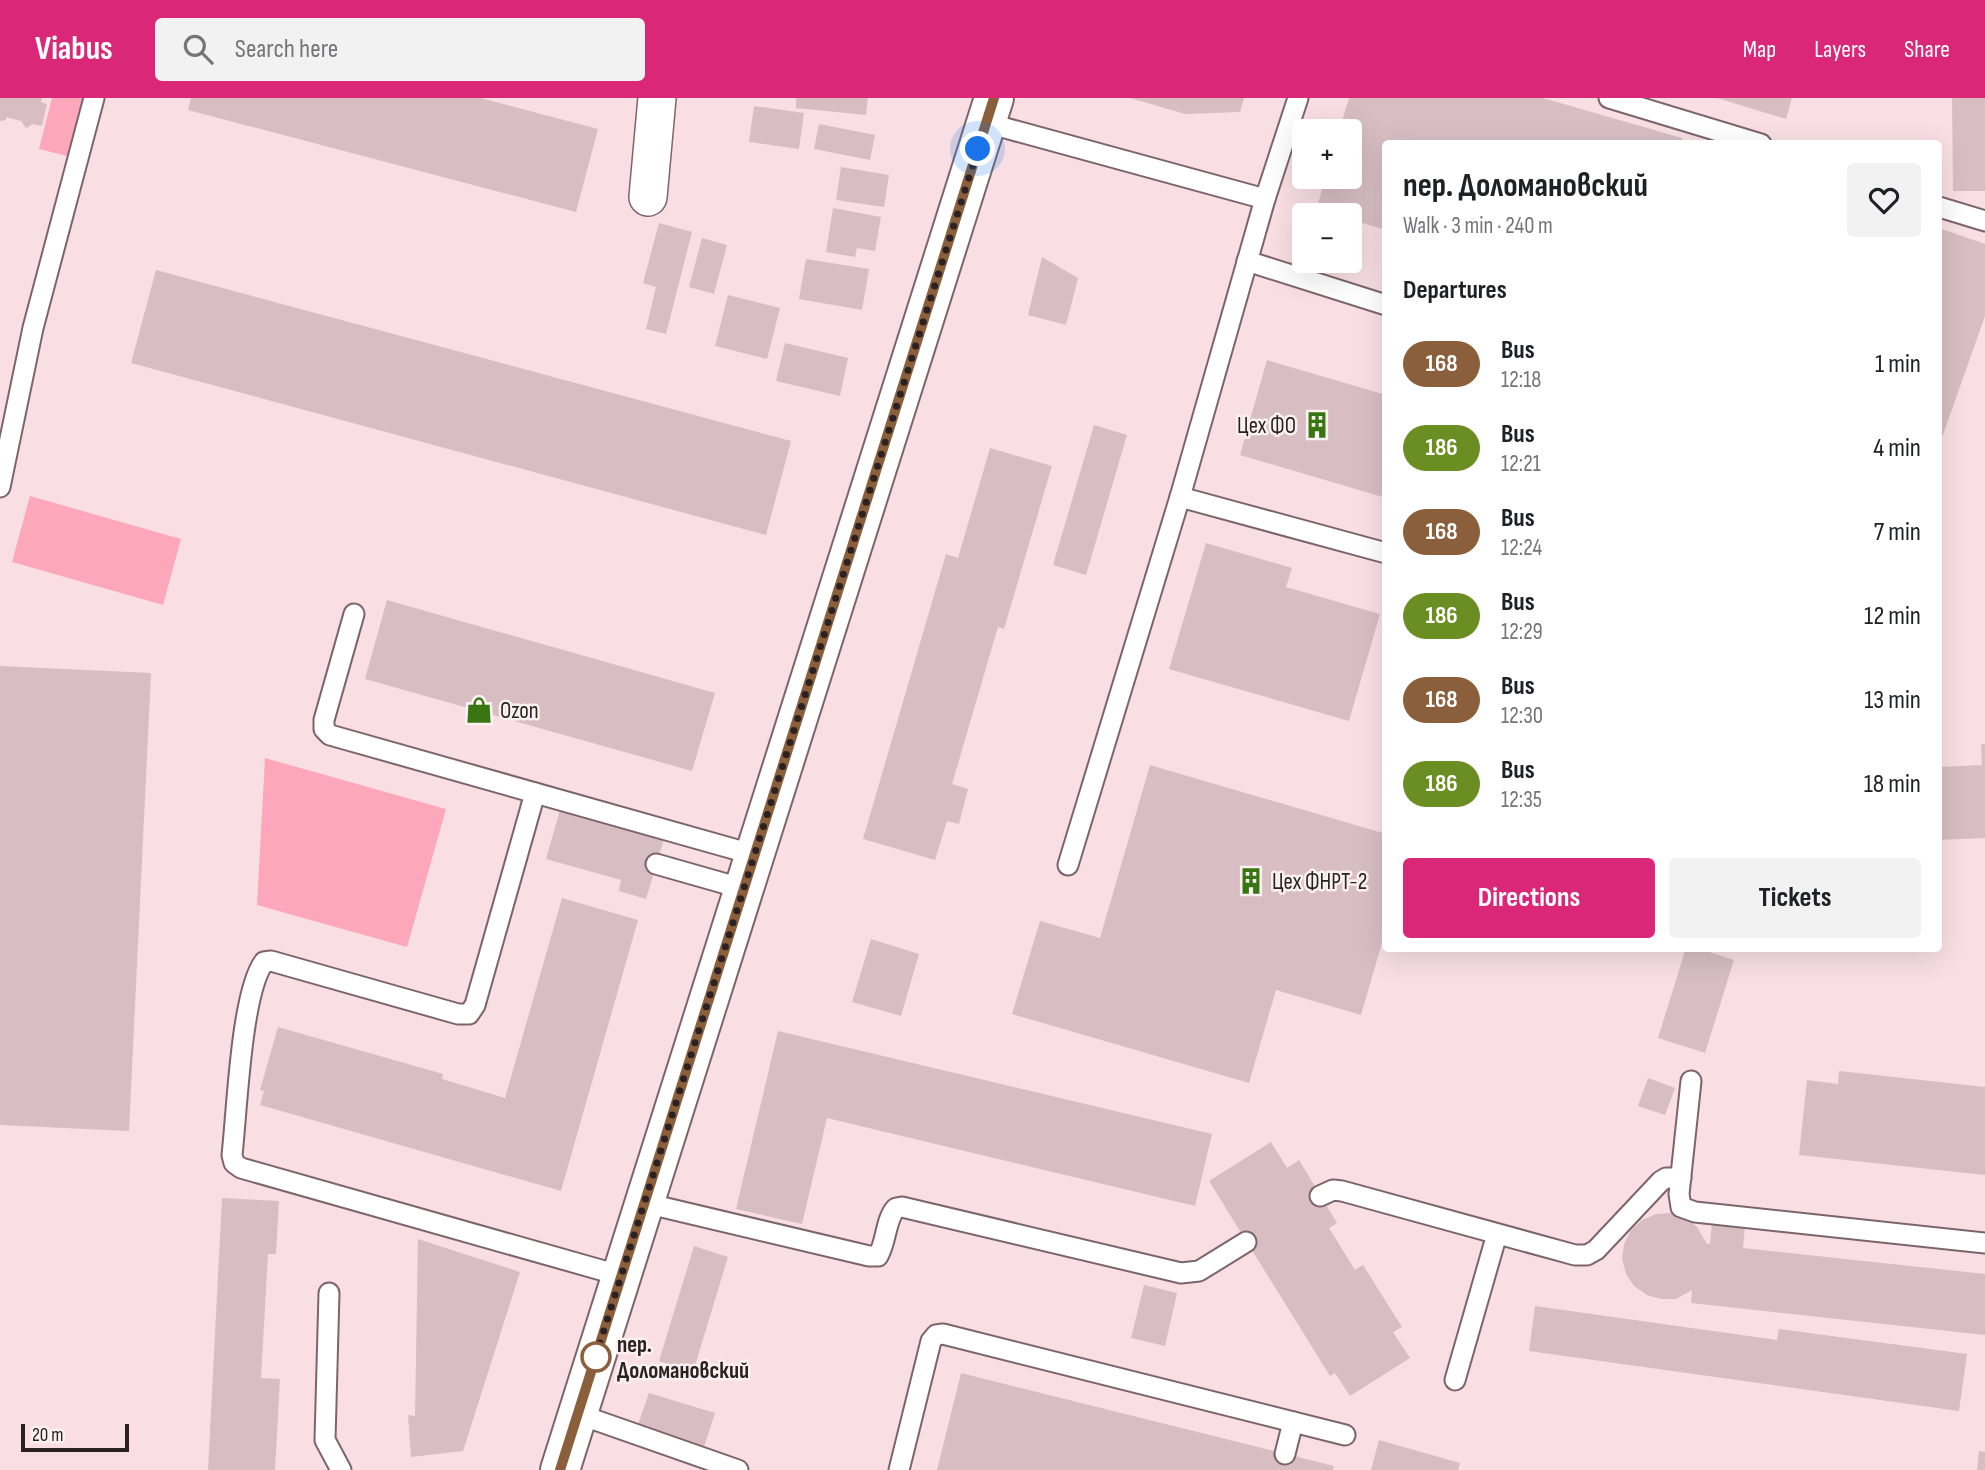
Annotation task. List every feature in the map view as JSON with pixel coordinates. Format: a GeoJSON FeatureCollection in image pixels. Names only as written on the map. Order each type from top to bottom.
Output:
{"type":"FeatureCollection","features":[{"type":"Feature","properties":{"kind":"main road"},"geometry":{"type":"LineString","coordinates":[[560,1470],[990,111]]}},
{"type":"Feature","properties":{"kind":"street"},"geometry":{"type":"LineString","coordinates":[[648,197],[657,98]]}},
{"type":"Feature","properties":{"kind":"lane"},"geometry":{"type":"LineString","coordinates":[[0,488],[33,328],[94,98]]}},
{"type":"Feature","properties":{"kind":"lane"},"geometry":{"type":"LineString","coordinates":[[1069,865],[1180,497],[1265,199],[1298,98]]}},
{"type":"Feature","properties":{"kind":"lane"},"geometry":{"type":"LineString","coordinates":[[1609,98],[1748,140]]}},
{"type":"Feature","properties":{"kind":"lane"},"geometry":{"type":"LineString","coordinates":[[990,111],[1265,199]]}},
{"type":"Feature","properties":{"kind":"lane"},"geometry":{"type":"LineString","coordinates":[[1942,208],[1985,221]]}},
{"type":"Feature","properties":{"kind":"lane"},"geometry":{"type":"LineString","coordinates":[[1247,261],[1382,304]]}},
{"type":"Feature","properties":{"kind":"lane"},"geometry":{"type":"LineString","coordinates":[[1180,497],[1382,552]]}},
{"type":"Feature","properties":{"kind":"lane"},"geometry":{"type":"LineString","coordinates":[[354,614],[324,720],[324,729],[330,735],[535,793],[750,872]]}},
{"type":"Feature","properties":{"kind":"lane"},"geometry":{"type":"LineString","coordinates":[[535,793],[475,1005],[469,1014],[458,1014],[271,961],[264,962],[259,968],[247,1009],[232,1155],[234,1163],[241,1168],[622,1276]]}},
{"type":"Feature","properties":{"kind":"lane"},"geometry":{"type":"LineString","coordinates":[[656,864],[750,872]]}},
{"type":"Feature","properties":{"kind":"lane"},"geometry":{"type":"LineString","coordinates":[[1691,1081],[1681,1178],[1681,1207],[1694,1218],[1985,1243]]}},
{"type":"Feature","properties":{"kind":"lane"},"geometry":{"type":"LineString","coordinates":[[1321,1196],[1333,1190],[1342,1191],[1575,1255],[1587,1255],[1596,1250],[1661,1181],[1666,1178],[1681,1178]]}},
{"type":"Feature","properties":{"kind":"lane"},"geometry":{"type":"LineString","coordinates":[[645,1203],[869,1256],[878,1256],[884,1247],[891,1213],[896,1208],[1181,1273],[1199,1271],[1246,1242]]}},
{"type":"Feature","properties":{"kind":"lane"},"geometry":{"type":"LineString","coordinates":[[1455,1380],[1497,1234]]}},
{"type":"Feature","properties":{"kind":"lane"},"geometry":{"type":"LineString","coordinates":[[329,1293],[325,1440],[341,1470]]}},
{"type":"Feature","properties":{"kind":"lane"},"geometry":{"type":"LineString","coordinates":[[899,1470],[931,1341],[936,1335],[943,1334],[1345,1435]]}},
{"type":"Feature","properties":{"kind":"lane"},"geometry":{"type":"LineString","coordinates":[[578,1413],[738,1470]]}},
{"type":"Feature","properties":{"kind":"lane"},"geometry":{"type":"LineString","coordinates":[[1285,1454],[1293,1422]]}},
{"type":"Feature","properties":{"kind":"shaded area"},"geometry":{"type":"Polygon","coordinates":[[[52,98],[86,98],[71,157],[39,149],[52,98]]]}},
{"type":"Feature","properties":{"kind":"shaded area"},"geometry":{"type":"Polygon","coordinates":[[[30,496],[181,539],[163,605],[12,562],[30,496]]]}},
{"type":"Feature","properties":{"kind":"shaded area"},"geometry":{"type":"Polygon","coordinates":[[[265,758],[446,809],[407,947],[257,905],[265,758]]]}},
{"type":"Feature","properties":{"kind":"building"},"geometry":{"type":"Polygon","coordinates":[[[0,98],[42,98],[41,102],[47,104],[42,126],[33,124],[26,128],[21,121],[6,117],[6,120],[0,121],[0,98]]]}},
{"type":"Feature","properties":{"kind":"building"},"geometry":{"type":"Polygon","coordinates":[[[191,98],[481,98],[598,129],[576,212],[188,110],[191,98]]]}},
{"type":"Feature","properties":{"kind":"building"},"geometry":{"type":"Polygon","coordinates":[[[796,98],[868,98],[866,115],[796,108],[796,98]]]}},
{"type":"Feature","properties":{"kind":"building"},"geometry":{"type":"Polygon","coordinates":[[[1130,98],[1244,98],[1240,112],[1185,114],[1130,98]]]}},
{"type":"Feature","properties":{"kind":"building"},"geometry":{"type":"Polygon","coordinates":[[[1349,98],[1543,98],[1682,138],[1382,140],[1382,229],[1362,223],[1362,203],[1318,203],[1322,189],[1362,189],[1362,119],[1343,119],[1349,98]]]}},
{"type":"Feature","properties":{"kind":"building"},"geometry":{"type":"Polygon","coordinates":[[[1717,98],[1792,98],[1786,119],[1717,98]]]}},
{"type":"Feature","properties":{"kind":"building"},"geometry":{"type":"Polygon","coordinates":[[[1952,98],[1985,98],[1985,191],[1953,191],[1952,98]]]}},
{"type":"Feature","properties":{"kind":"building"},"geometry":{"type":"Polygon","coordinates":[[[754,106],[804,113],[799,149],[749,142],[754,106]]]}},
{"type":"Feature","properties":{"kind":"building"},"geometry":{"type":"Polygon","coordinates":[[[819,124],[875,135],[870,160],[814,149],[819,124]]]}},
{"type":"Feature","properties":{"kind":"building"},"geometry":{"type":"Polygon","coordinates":[[[841,167],[889,175],[884,207],[836,200],[841,167]]]}},
{"type":"Feature","properties":{"kind":"building"},"geometry":{"type":"Polygon","coordinates":[[[833,208],[881,217],[875,251],[857,248],[855,257],[826,252],[833,208]]]}},
{"type":"Feature","properties":{"kind":"building"},"geometry":{"type":"Polygon","coordinates":[[[659,223],[692,232],[666,334],[646,329],[656,287],[643,283],[659,223]]]}},
{"type":"Feature","properties":{"kind":"building"},"geometry":{"type":"Polygon","coordinates":[[[1942,229],[1985,244],[1985,316],[1942,438],[1942,229]]]}},
{"type":"Feature","properties":{"kind":"building"},"geometry":{"type":"Polygon","coordinates":[[[702,238],[727,245],[714,294],[689,287],[702,238]]]}},
{"type":"Feature","properties":{"kind":"building"},"geometry":{"type":"Polygon","coordinates":[[[1042,257],[1078,278],[1066,325],[1028,315],[1042,257]]]}},
{"type":"Feature","properties":{"kind":"building"},"geometry":{"type":"Polygon","coordinates":[[[806,259],[869,269],[862,310],[799,299],[806,259]]]}},
{"type":"Feature","properties":{"kind":"building"},"geometry":{"type":"Polygon","coordinates":[[[156,270],[791,441],[766,535],[131,363],[156,270]]]}},
{"type":"Feature","properties":{"kind":"building"},"geometry":{"type":"Polygon","coordinates":[[[728,295],[780,308],[767,359],[715,346],[728,295]]]}},
{"type":"Feature","properties":{"kind":"building"},"geometry":{"type":"Polygon","coordinates":[[[785,343],[848,358],[840,396],[776,381],[785,343]]]}},
{"type":"Feature","properties":{"kind":"building","name":"Цех ФО"},"geometry":{"type":"Polygon","coordinates":[[[1267,360],[1382,394],[1382,497],[1240,455],[1267,360]]]}},
{"type":"Feature","properties":{"kind":"building"},"geometry":{"type":"Polygon","coordinates":[[[1094,425],[1127,435],[1086,575],[1053,565],[1094,425]]]}},
{"type":"Feature","properties":{"kind":"building"},"geometry":{"type":"Polygon","coordinates":[[[990,448],[1052,466],[1004,629],[998,627],[952,784],[968,789],[959,824],[947,821],[935,860],[863,839],[946,554],[958,558],[990,448]]]}},
{"type":"Feature","properties":{"kind":"building"},"geometry":{"type":"Polygon","coordinates":[[[1206,543],[1292,568],[1286,587],[1380,614],[1349,721],[1169,669],[1206,543]]]}},
{"type":"Feature","properties":{"kind":"building"},"geometry":{"type":"Polygon","coordinates":[[[387,600],[715,693],[692,771],[365,679],[387,600]]]}},
{"type":"Feature","properties":{"kind":"building"},"geometry":{"type":"Polygon","coordinates":[[[0,666],[151,673],[129,1131],[0,1125],[0,666]]]}},
{"type":"Feature","properties":{"kind":"building"},"geometry":{"type":"Polygon","coordinates":[[[1981,744],[1985,744],[1985,838],[1942,840],[1942,767],[1982,765],[1981,744]]]}},
{"type":"Feature","properties":{"kind":"building","name":"Цех ФНРТ-2"},"geometry":{"type":"Polygon","coordinates":[[[1150,765],[1382,833],[1382,943],[1361,1015],[1276,990],[1249,1083],[1012,1014],[1040,921],[1100,938],[1150,765]]]}},
{"type":"Feature","properties":{"kind":"building"},"geometry":{"type":"Polygon","coordinates":[[[560,810],[664,839],[646,899],[619,891],[621,880],[546,859],[560,810]]]}},
{"type":"Feature","properties":{"kind":"building"},"geometry":{"type":"Polygon","coordinates":[[[562,898],[638,920],[561,1191],[260,1105],[264,1091],[260,1090],[278,1027],[443,1074],[442,1079],[505,1098],[562,898]]]}},
{"type":"Feature","properties":{"kind":"building"},"geometry":{"type":"Polygon","coordinates":[[[871,939],[919,954],[901,1016],[852,1002],[871,939]]]}},
{"type":"Feature","properties":{"kind":"building"},"geometry":{"type":"Polygon","coordinates":[[[1685,952],[1709,952],[1734,960],[1705,1053],[1658,1038],[1685,952]]]}},
{"type":"Feature","properties":{"kind":"building"},"geometry":{"type":"Polygon","coordinates":[[[778,1031],[1212,1134],[1195,1206],[827,1118],[802,1224],[736,1209],[778,1031]]]}},
{"type":"Feature","properties":{"kind":"building"},"geometry":{"type":"Polygon","coordinates":[[[1839,1071],[1985,1087],[1985,1175],[1799,1155],[1807,1080],[1838,1084],[1839,1071]]]}},
{"type":"Feature","properties":{"kind":"building"},"geometry":{"type":"Polygon","coordinates":[[[1648,1078],[1675,1088],[1665,1115],[1638,1106],[1648,1078]]]}},
{"type":"Feature","properties":{"kind":"building"},"geometry":{"type":"Polygon","coordinates":[[[1271,1142],[1287,1168],[1299,1160],[1337,1223],[1329,1228],[1355,1270],[1363,1265],[1402,1327],[1393,1332],[1410,1358],[1350,1396],[1335,1373],[1330,1376],[1209,1181],[1271,1142]]]}},
{"type":"Feature","properties":{"kind":"building"},"geometry":{"type":"Polygon","coordinates":[[[222,1198],[279,1201],[276,1254],[268,1254],[261,1378],[280,1379],[275,1470],[208,1470],[222,1198]]]}},
{"type":"Feature","properties":{"kind":"building"},"geometry":{"type":"Polygon","coordinates":[[[1671,1213],[1686,1218],[1697,1227],[1707,1244],[1710,1244],[1712,1222],[1745,1226],[1743,1248],[1985,1274],[1985,1335],[1691,1303],[1692,1290],[1676,1299],[1647,1295],[1634,1286],[1626,1274],[1622,1259],[1624,1244],[1631,1230],[1642,1220],[1656,1214],[1671,1213]]]}},
{"type":"Feature","properties":{"kind":"building"},"geometry":{"type":"Polygon","coordinates":[[[418,1239],[520,1272],[463,1451],[411,1457],[408,1415],[415,1416],[418,1239]]]}},
{"type":"Feature","properties":{"kind":"building"},"geometry":{"type":"Polygon","coordinates":[[[694,1246],[728,1257],[693,1372],[659,1361],[694,1246]]]}},
{"type":"Feature","properties":{"kind":"building"},"geometry":{"type":"Polygon","coordinates":[[[1144,1285],[1177,1293],[1165,1346],[1131,1338],[1144,1285]]]}},
{"type":"Feature","properties":{"kind":"building"},"geometry":{"type":"Polygon","coordinates":[[[1535,1306],[1777,1340],[1779,1329],[1967,1354],[1959,1411],[1529,1351],[1535,1306]]]}},
{"type":"Feature","properties":{"kind":"building"},"geometry":{"type":"Polygon","coordinates":[[[961,1373],[1334,1466],[1333,1470],[937,1470],[961,1373]]]}},
{"type":"Feature","properties":{"kind":"building"},"geometry":{"type":"Polygon","coordinates":[[[649,1393],[715,1413],[703,1450],[636,1430],[649,1393]]]}},
{"type":"Feature","properties":{"kind":"building"},"geometry":{"type":"Polygon","coordinates":[[[1379,1440],[1460,1463],[1458,1470],[1371,1470],[1379,1440]]]}},
{"type":"Feature","properties":{"kind":"building"},"geometry":{"type":"Polygon","coordinates":[[[1979,1451],[1985,1452],[1985,1470],[1977,1470],[1979,1451]]]}},
{"type":"Feature","properties":{"kind":"bus line","name":"168"},"geometry":{"type":"LineString","coordinates":[[560,1470],[994,98]]}},
{"type":"Feature","properties":{"kind":"place","name":"Цех ФО"},"geometry":{"type":"Point","coordinates":[1317,425]}},
{"type":"Feature","properties":{"kind":"place","name":"Ozon"},"geometry":{"type":"Point","coordinates":[479,710]}},
{"type":"Feature","properties":{"kind":"place","name":"Цех ФНРТ-2"},"geometry":{"type":"Point","coordinates":[1251,881]}},
{"type":"Feature","properties":{"kind":"place","name":"пер. Доломановский"},"geometry":{"type":"Point","coordinates":[596,1357]}},
{"type":"Feature","properties":{"kind":"route"},"geometry":{"type":"LineString","coordinates":[[596,1357],[592,1368],[978,149]]}}]}
